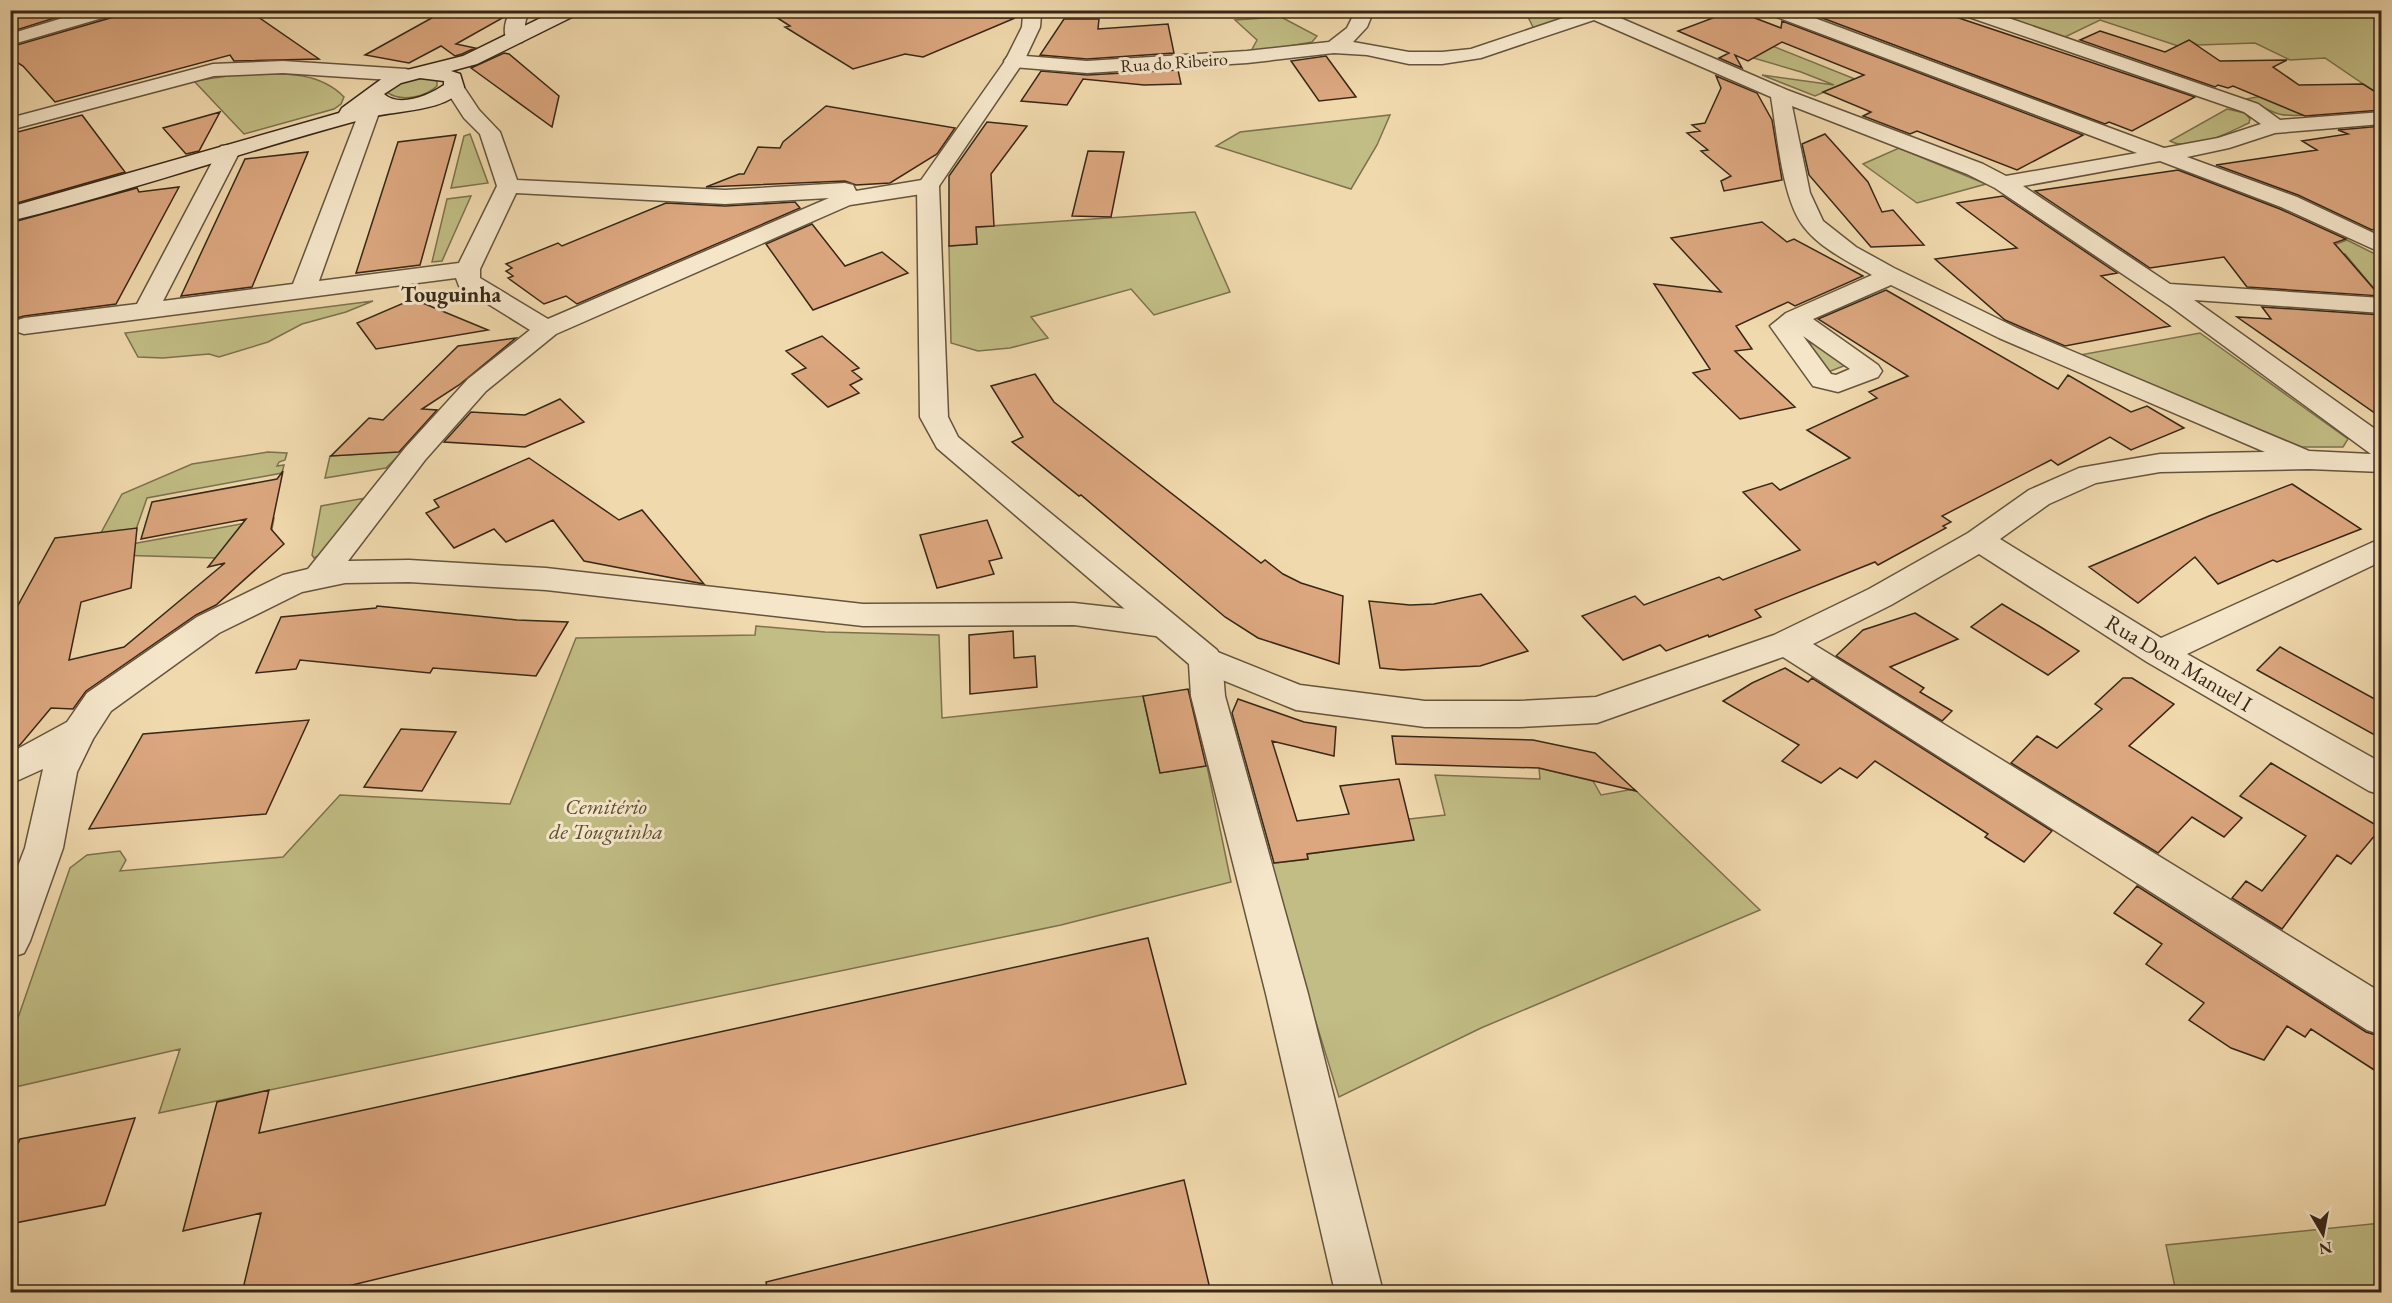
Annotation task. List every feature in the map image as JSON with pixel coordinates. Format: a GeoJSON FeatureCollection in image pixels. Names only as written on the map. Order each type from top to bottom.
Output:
{"type":"FeatureCollection","features":[{"type":"Feature","properties":{"kind":"street"},"geometry":{"type":"LineString","coordinates":[[10,40],[110,10]]}},
{"type":"Feature","properties":{"kind":"street"},"geometry":{"type":"LineString","coordinates":[[515,38],[515,18],[522,10]]}},
{"type":"Feature","properties":{"kind":"street"},"geometry":{"type":"LineString","coordinates":[[303,290],[373,98],[383,84],[412,74],[470,60],[572,10]]}},
{"type":"Feature","properties":{"kind":"street"},"geometry":{"type":"LineString","coordinates":[[1028,10],[1032,15],[1031,27],[1014,61],[928,186],[934,417],[948,442],[1205,659],[1296,698],[1425,714],[1519,714],[1597,710],[1786,643],[1880,597],[1979,540],[2039,497],[2089,476],[2160,463],[2309,460],[2382,463]]}},
{"type":"Feature","properties":{"kind":"street"},"geometry":{"type":"LineString","coordinates":[[1327,40],[1356,32],[1362,23],[1365,10]]}},
{"type":"Feature","properties":{"kind":"street"},"geometry":{"type":"LineString","coordinates":[[1776,10],[2158,155],[2289,202],[2382,246]]}},
{"type":"Feature","properties":{"kind":"street"},"geometry":{"type":"LineString","coordinates":[[1966,10],[2251,108],[2270,121],[2272,127]]}},
{"type":"Feature","properties":{"kind":"street"},"geometry":{"type":"LineString","coordinates":[[1601,12],[1780,94],[1964,164],[2003,183],[2164,291],[2382,448]]}},
{"type":"Feature","properties":{"kind":"street","name":"Rua do Ribeiro"},"geometry":{"type":"LineString","coordinates":[[1014,61],[1087,67],[1247,57],[1327,40],[1409,58],[1442,58],[1474,54],[1601,12]]}},
{"type":"Feature","properties":{"kind":"street"},"geometry":{"type":"LineString","coordinates":[[417,104],[440,96],[454,84],[460,70],[470,60]]}},
{"type":"Feature","properties":{"kind":"street"},"geometry":{"type":"LineString","coordinates":[[10,124],[213,70],[283,67],[412,74],[439,73],[453,78],[471,114],[490,132],[508,186],[468,269],[468,281],[547,329]]}},
{"type":"Feature","properties":{"kind":"street"},"geometry":{"type":"LineString","coordinates":[[349,71],[366,78],[373,98]]}},
{"type":"Feature","properties":{"kind":"street"},"geometry":{"type":"LineString","coordinates":[[1780,94],[1799,193],[1813,224],[1848,252],[1891,276],[2008,333],[2309,460]]}},
{"type":"Feature","properties":{"kind":"street"},"geometry":{"type":"LineString","coordinates":[[10,214],[317,125],[373,98],[393,105],[454,106],[471,114]]}},
{"type":"Feature","properties":{"kind":"street"},"geometry":{"type":"LineString","coordinates":[[2003,183],[2223,144],[2272,127],[2382,118]]}},
{"type":"Feature","properties":{"kind":"street"},"geometry":{"type":"LineString","coordinates":[[146,310],[229,151]]}},
{"type":"Feature","properties":{"kind":"street"},"geometry":{"type":"LineString","coordinates":[[508,186],[725,197],[928,186]]}},
{"type":"Feature","properties":{"kind":"street"},"geometry":{"type":"LineString","coordinates":[[318,578],[415,454],[477,385],[547,329],[845,200],[928,186]]}},
{"type":"Feature","properties":{"kind":"street"},"geometry":{"type":"LineString","coordinates":[[24,326],[468,269]]}},
{"type":"Feature","properties":{"kind":"street"},"geometry":{"type":"LineString","coordinates":[[1796,318],[1891,276]]}},
{"type":"Feature","properties":{"kind":"street"},"geometry":{"type":"LineString","coordinates":[[2164,291],[2382,306]]}},
{"type":"Feature","properties":{"kind":"street","name":"Rua Dom Manuel I"},"geometry":{"type":"LineString","coordinates":[[1979,540],[2159,653],[2382,781]]}},
{"type":"Feature","properties":{"kind":"street"},"geometry":{"type":"LineString","coordinates":[[2159,653],[2382,548]]}},
{"type":"Feature","properties":{"kind":"street"},"geometry":{"type":"LineString","coordinates":[[10,941],[44,848],[58,772],[79,732],[99,702],[208,624],[294,583],[345,572],[409,571],[546,579],[862,615],[1074,614],[1163,625]]}},
{"type":"Feature","properties":{"kind":"street"},"geometry":{"type":"LineString","coordinates":[[1786,643],[2382,1016]]}},
{"type":"Feature","properties":{"kind":"street"},"geometry":{"type":"LineString","coordinates":[[1205,659],[1208,696],[1287,993],[1359,1293]]}},
{"type":"Feature","properties":{"kind":"street"},"geometry":{"type":"LineString","coordinates":[[10,770],[79,732]]}},
{"type":"Feature","properties":{"kind":"green space"},"geometry":{"type":"Polygon","coordinates":[[[2000,10],[2381,11],[2381,96],[2325,58],[2290,60],[2255,43],[2198,45],[2189,40],[2178,46],[2100,20],[2063,38],[1993,14],[2000,10]]]}},
{"type":"Feature","properties":{"kind":"green space"},"geometry":{"type":"Polygon","coordinates":[[[1525,11],[1590,11],[1534,29],[1525,11]]]}},
{"type":"Feature","properties":{"kind":"green space"},"geometry":{"type":"Polygon","coordinates":[[[1281,17],[1317,36],[1312,42],[1250,53],[1257,40],[1235,20],[1281,17]]]}},
{"type":"Feature","properties":{"kind":"green space"},"geometry":{"type":"Polygon","coordinates":[[[1755,39],[1855,79],[1815,96],[1762,75],[1834,85],[1801,72],[1726,50],[1755,39]]]}},
{"type":"Feature","properties":{"kind":"green space"},"geometry":{"type":"Polygon","coordinates":[[[241,74],[282,74],[309,77],[333,88],[344,97],[341,104],[334,109],[244,134],[194,81],[241,74]]]}},
{"type":"Feature","properties":{"kind":"green space"},"geometry":{"type":"Polygon","coordinates":[[[418,77],[437,80],[437,86],[426,93],[406,98],[388,93],[395,83],[418,77]]]}},
{"type":"Feature","properties":{"kind":"green space"},"geometry":{"type":"Polygon","coordinates":[[[2273,94],[2306,115],[2280,114],[2246,99],[2273,94]]]}},
{"type":"Feature","properties":{"kind":"green space"},"geometry":{"type":"Polygon","coordinates":[[[2227,109],[2245,113],[2250,119],[2249,123],[2199,143],[2189,145],[2170,141],[2227,109]]]}},
{"type":"Feature","properties":{"kind":"green space"},"geometry":{"type":"Polygon","coordinates":[[[1390,115],[1377,145],[1351,189],[1216,146],[1240,132],[1390,115]]]}},
{"type":"Feature","properties":{"kind":"green space"},"geometry":{"type":"Polygon","coordinates":[[[470,134],[488,183],[451,188],[464,136],[470,134]]]}},
{"type":"Feature","properties":{"kind":"green space"},"geometry":{"type":"Polygon","coordinates":[[[1899,148],[1986,184],[1917,203],[1863,164],[1899,148]]]}},
{"type":"Feature","properties":{"kind":"green space"},"geometry":{"type":"Polygon","coordinates":[[[471,196],[442,261],[432,262],[447,199],[471,196]]]}},
{"type":"Feature","properties":{"kind":"green space"},"geometry":{"type":"Polygon","coordinates":[[[1195,212],[1230,292],[1154,315],[1131,289],[1031,317],[1048,338],[1010,348],[978,351],[951,343],[949,246],[977,244],[976,227],[1195,212]]]}},
{"type":"Feature","properties":{"kind":"green space"},"geometry":{"type":"Polygon","coordinates":[[[2347,240],[2381,257],[2381,297],[2345,254],[2320,250],[2347,240]]]}},
{"type":"Feature","properties":{"kind":"green space"},"geometry":{"type":"Polygon","coordinates":[[[373,301],[346,312],[302,324],[268,342],[219,357],[209,354],[163,358],[138,357],[125,333],[373,301]]]}},
{"type":"Feature","properties":{"kind":"green space"},"geometry":{"type":"Polygon","coordinates":[[[2200,333],[2348,439],[2343,447],[2302,447],[2080,355],[2200,333]]]}},
{"type":"Feature","properties":{"kind":"green space"},"geometry":{"type":"Polygon","coordinates":[[[1813,343],[1846,365],[1828,372],[1808,345],[1813,343]]]}},
{"type":"Feature","properties":{"kind":"green space"},"geometry":{"type":"Polygon","coordinates":[[[403,451],[386,468],[325,478],[330,456],[403,451]]]}},
{"type":"Feature","properties":{"kind":"green space"},"geometry":{"type":"Polygon","coordinates":[[[268,452],[287,453],[285,460],[279,462],[277,466],[284,465],[282,473],[147,498],[132,541],[96,542],[122,494],[192,464],[268,452]]]}},
{"type":"Feature","properties":{"kind":"green space"},"geometry":{"type":"Polygon","coordinates":[[[365,498],[322,554],[314,558],[312,555],[321,506],[365,498]]]}},
{"type":"Feature","properties":{"kind":"green space"},"geometry":{"type":"Polygon","coordinates":[[[274,518],[268,550],[216,558],[115,555],[121,546],[274,518]]]}},
{"type":"Feature","properties":{"kind":"green space","name":"Cemitério de Touguinha"},"geometry":{"type":"Polygon","coordinates":[[[756,626],[825,632],[939,635],[942,718],[1143,696],[1160,773],[1207,766],[1231,882],[1061,925],[159,1113],[180,1049],[11,1088],[11,1038],[70,868],[87,855],[120,851],[126,860],[120,871],[283,857],[340,795],[510,804],[576,638],[755,635],[756,626]]]}},
{"type":"Feature","properties":{"kind":"green space"},"geometry":{"type":"Polygon","coordinates":[[[1539,768],[1593,781],[1601,795],[1634,789],[1760,910],[1481,1028],[1339,1097],[1267,864],[1308,859],[1307,854],[1323,852],[1409,819],[1445,815],[1435,775],[1540,779],[1539,768]]]}},
{"type":"Feature","properties":{"kind":"green space"},"geometry":{"type":"Polygon","coordinates":[[[2381,1223],[2381,1292],[2176,1292],[2166,1245],[2381,1223]]]}},
{"type":"Feature","properties":{"kind":"building"},"geometry":{"type":"Polygon","coordinates":[[[10,10],[80,10],[10,32],[10,10]]]}},
{"type":"Feature","properties":{"kind":"building"},"geometry":{"type":"Polygon","coordinates":[[[121,10],[248,10],[319,59],[234,61],[230,55],[55,102],[23,66],[10,58],[10,47],[117,16],[121,10]]]}},
{"type":"Feature","properties":{"kind":"building"},"geometry":{"type":"Polygon","coordinates":[[[446,10],[509,10],[506,16],[456,44],[475,48],[462,54],[455,56],[441,46],[409,63],[365,55],[446,10]]]}},
{"type":"Feature","properties":{"kind":"building"},"geometry":{"type":"Polygon","coordinates":[[[765,10],[893,10],[894,17],[1015,18],[923,57],[905,54],[853,69],[785,27],[790,26],[765,10]]]}},
{"type":"Feature","properties":{"kind":"building"},"geometry":{"type":"Polygon","coordinates":[[[1734,10],[1781,28],[1782,21],[2083,135],[2017,170],[1917,131],[1910,134],[1863,116],[1871,112],[1823,92],[1864,75],[1782,42],[1748,61],[1735,55],[1742,68],[1719,58],[1729,53],[1678,31],[1734,10]]]}},
{"type":"Feature","properties":{"kind":"building"},"geometry":{"type":"Polygon","coordinates":[[[1801,10],[1935,10],[2195,97],[2132,131],[2109,122],[2105,124],[1801,10]]]}},
{"type":"Feature","properties":{"kind":"building"},"geometry":{"type":"Polygon","coordinates":[[[1064,19],[1099,19],[1098,29],[1168,24],[1174,53],[1087,59],[1040,55],[1064,19]]]}},
{"type":"Feature","properties":{"kind":"building"},"geometry":{"type":"Polygon","coordinates":[[[2100,31],[2165,52],[2189,40],[2220,61],[2287,60],[2273,67],[2299,85],[2363,84],[2382,96],[2382,110],[2305,116],[2233,86],[2228,88],[2218,85],[2215,87],[2080,40],[2100,31]]]}},
{"type":"Feature","properties":{"kind":"building"},"geometry":{"type":"Polygon","coordinates":[[[504,53],[509,54],[559,96],[552,127],[471,68],[504,53]]]}},
{"type":"Feature","properties":{"kind":"building"},"geometry":{"type":"Polygon","coordinates":[[[1326,56],[1356,97],[1319,101],[1291,61],[1326,56]]]}},
{"type":"Feature","properties":{"kind":"building"},"geometry":{"type":"Polygon","coordinates":[[[1178,70],[1181,84],[1144,85],[1083,79],[1067,105],[1021,101],[1041,71],[1087,75],[1178,70]]]}},
{"type":"Feature","properties":{"kind":"building"},"geometry":{"type":"Polygon","coordinates":[[[1716,76],[1757,93],[1772,120],[1782,180],[1724,191],[1721,181],[1731,176],[1701,151],[1708,150],[1687,133],[1700,131],[1692,125],[1705,123],[1721,88],[1716,76]]]}},
{"type":"Feature","properties":{"kind":"building"},"geometry":{"type":"Polygon","coordinates":[[[826,106],[955,128],[937,154],[890,183],[856,185],[845,181],[706,187],[744,174],[758,147],[780,148],[783,142],[826,106]]]}},
{"type":"Feature","properties":{"kind":"building"},"geometry":{"type":"Polygon","coordinates":[[[220,112],[199,151],[186,154],[163,128],[220,112]]]}},
{"type":"Feature","properties":{"kind":"building"},"geometry":{"type":"Polygon","coordinates":[[[82,115],[125,172],[10,205],[10,134],[82,115]]]}},
{"type":"Feature","properties":{"kind":"building"},"geometry":{"type":"Polygon","coordinates":[[[987,122],[1027,126],[991,174],[994,226],[976,227],[977,244],[949,246],[949,176],[987,122]]]}},
{"type":"Feature","properties":{"kind":"building"},"geometry":{"type":"Polygon","coordinates":[[[2382,126],[2382,227],[2372,230],[2298,195],[2216,165],[2317,150],[2302,141],[2348,134],[2338,130],[2382,126]]]}},
{"type":"Feature","properties":{"kind":"building"},"geometry":{"type":"Polygon","coordinates":[[[1825,134],[1868,182],[1882,212],[1893,210],[1924,245],[1871,247],[1809,175],[1802,144],[1825,134]]]}},
{"type":"Feature","properties":{"kind":"building"},"geometry":{"type":"Polygon","coordinates":[[[456,135],[420,265],[356,273],[398,142],[456,135]]]}},
{"type":"Feature","properties":{"kind":"building"},"geometry":{"type":"Polygon","coordinates":[[[1088,151],[1124,152],[1111,217],[1072,216],[1088,151]]]}},
{"type":"Feature","properties":{"kind":"building"},"geometry":{"type":"Polygon","coordinates":[[[308,152],[252,287],[181,296],[245,159],[308,152]]]}},
{"type":"Feature","properties":{"kind":"building"},"geometry":{"type":"Polygon","coordinates":[[[2178,170],[2280,209],[2346,239],[2334,243],[2380,296],[2247,287],[2224,257],[2150,268],[2035,191],[2178,170]]]}},
{"type":"Feature","properties":{"kind":"building"},"geometry":{"type":"Polygon","coordinates":[[[179,187],[116,304],[24,316],[10,320],[10,223],[137,188],[139,192],[179,187]]]}},
{"type":"Feature","properties":{"kind":"building"},"geometry":{"type":"Polygon","coordinates":[[[2003,196],[2117,273],[2101,276],[2170,326],[2065,346],[2005,320],[1935,259],[2017,248],[1957,203],[2003,196]]]}},
{"type":"Feature","properties":{"kind":"building"},"geometry":{"type":"Polygon","coordinates":[[[795,202],[800,208],[577,304],[566,296],[544,304],[508,278],[513,276],[506,271],[512,268],[506,264],[558,243],[562,246],[666,203],[725,206],[795,202]]]}},
{"type":"Feature","properties":{"kind":"building"},"geometry":{"type":"Polygon","coordinates":[[[1762,222],[1787,242],[1794,239],[1863,276],[1795,306],[1788,302],[1736,326],[1752,349],[1735,351],[1795,407],[1740,419],[1693,373],[1710,369],[1654,284],[1721,292],[1671,238],[1762,222]]]}},
{"type":"Feature","properties":{"kind":"building"},"geometry":{"type":"Polygon","coordinates":[[[812,224],[845,266],[882,252],[908,273],[813,310],[766,244],[812,224]]]}},
{"type":"Feature","properties":{"kind":"building"},"geometry":{"type":"Polygon","coordinates":[[[1886,290],[2058,389],[2068,375],[2131,412],[2147,406],[2184,428],[2131,450],[2110,437],[2058,465],[2051,460],[1942,516],[1951,522],[1943,526],[1946,528],[1878,565],[1875,562],[1755,610],[1761,617],[1709,637],[1708,635],[1666,651],[1660,645],[1623,660],[1582,616],[1635,596],[1644,605],[1719,577],[1723,580],[1800,550],[1743,492],[1772,483],[1780,490],[1850,458],[1807,430],[1877,398],[1869,392],[1908,376],[1818,319],[1886,290]]]}},
{"type":"Feature","properties":{"kind":"building"},"geometry":{"type":"Polygon","coordinates":[[[413,299],[488,330],[376,349],[357,323],[413,299]]]}},
{"type":"Feature","properties":{"kind":"building"},"geometry":{"type":"Polygon","coordinates":[[[2262,307],[2382,315],[2382,418],[2237,317],[2271,319],[2262,307]]]}},
{"type":"Feature","properties":{"kind":"building"},"geometry":{"type":"Polygon","coordinates":[[[822,336],[859,368],[852,371],[862,379],[850,385],[859,393],[828,407],[792,374],[806,368],[786,351],[822,336]]]}},
{"type":"Feature","properties":{"kind":"building"},"geometry":{"type":"Polygon","coordinates":[[[516,338],[459,385],[422,409],[437,410],[399,452],[331,456],[369,418],[383,420],[458,346],[516,338]]]}},
{"type":"Feature","properties":{"kind":"building"},"geometry":{"type":"Polygon","coordinates":[[[1035,374],[1054,402],[1261,563],[1265,560],[1283,574],[1301,583],[1343,596],[1339,664],[1258,638],[1225,617],[1081,495],[1079,496],[1012,442],[1023,437],[991,386],[1035,374]]]}},
{"type":"Feature","properties":{"kind":"building"},"geometry":{"type":"Polygon","coordinates":[[[560,399],[584,422],[525,447],[444,442],[471,412],[525,415],[560,399]]]}},
{"type":"Feature","properties":{"kind":"building"},"geometry":{"type":"Polygon","coordinates":[[[529,458],[619,520],[642,510],[704,584],[584,561],[553,520],[506,542],[494,529],[454,548],[426,513],[439,507],[434,500],[529,458]]]}},
{"type":"Feature","properties":{"kind":"building"},"geometry":{"type":"Polygon","coordinates":[[[283,471],[271,529],[284,544],[216,605],[196,615],[86,691],[73,709],[51,708],[20,745],[10,750],[10,608],[17,607],[55,538],[137,528],[131,588],[81,602],[69,660],[124,647],[225,563],[208,567],[246,519],[141,539],[152,502],[277,479],[283,471]]]}},
{"type":"Feature","properties":{"kind":"building"},"geometry":{"type":"Polygon","coordinates":[[[2292,484],[2361,529],[2277,562],[2273,560],[2218,584],[2195,557],[2138,603],[2089,567],[2209,516],[2292,484]]]}},
{"type":"Feature","properties":{"kind":"building"},"geometry":{"type":"Polygon","coordinates":[[[987,520],[1002,558],[989,561],[994,574],[937,588],[920,535],[987,520]]]}},
{"type":"Feature","properties":{"kind":"building"},"geometry":{"type":"Polygon","coordinates":[[[1481,594],[1528,651],[1480,666],[1402,670],[1380,668],[1369,601],[1410,605],[1434,604],[1481,594]]]}},
{"type":"Feature","properties":{"kind":"building"},"geometry":{"type":"Polygon","coordinates":[[[2002,604],[2079,651],[2048,675],[1971,627],[2002,604]]]}},
{"type":"Feature","properties":{"kind":"building"},"geometry":{"type":"Polygon","coordinates":[[[377,606],[517,620],[568,622],[536,676],[433,668],[430,673],[300,660],[296,669],[256,673],[281,617],[376,608],[377,606]]]}},
{"type":"Feature","properties":{"kind":"building"},"geometry":{"type":"Polygon","coordinates":[[[1915,613],[1958,639],[1890,667],[1924,688],[1920,692],[1952,711],[1942,721],[1836,656],[1863,630],[1915,613]]]}},
{"type":"Feature","properties":{"kind":"building"},"geometry":{"type":"Polygon","coordinates":[[[1013,631],[1014,658],[1035,656],[1037,687],[970,694],[969,635],[1013,631]]]}},
{"type":"Feature","properties":{"kind":"building"},"geometry":{"type":"Polygon","coordinates":[[[2280,647],[2382,703],[2382,739],[2257,670],[2280,647]]]}},
{"type":"Feature","properties":{"kind":"building"},"geometry":{"type":"Polygon","coordinates":[[[1785,668],[1808,682],[1812,678],[2052,831],[2024,862],[1985,837],[1988,834],[1875,761],[1857,778],[1840,768],[1821,783],[1782,761],[1799,745],[1723,701],[1752,683],[1785,668]]]}},
{"type":"Feature","properties":{"kind":"building"},"geometry":{"type":"Polygon","coordinates":[[[2123,678],[2132,678],[2174,704],[2129,746],[2242,818],[2224,837],[2192,817],[2158,853],[2011,763],[2037,736],[2057,748],[2102,709],[2095,704],[2123,678]]]}},
{"type":"Feature","properties":{"kind":"building"},"geometry":{"type":"Polygon","coordinates":[[[1188,689],[1206,766],[1160,773],[1143,696],[1188,689]]]}},
{"type":"Feature","properties":{"kind":"building"},"geometry":{"type":"Polygon","coordinates":[[[1238,699],[1304,722],[1336,727],[1334,756],[1272,741],[1297,821],[1349,814],[1340,786],[1399,779],[1414,840],[1307,854],[1308,859],[1274,863],[1232,713],[1238,699]]]}},
{"type":"Feature","properties":{"kind":"building"},"geometry":{"type":"Polygon","coordinates":[[[309,720],[266,814],[89,829],[143,734],[309,720]]]}},
{"type":"Feature","properties":{"kind":"building"},"geometry":{"type":"Polygon","coordinates":[[[401,729],[456,732],[422,791],[364,787],[401,729]]]}},
{"type":"Feature","properties":{"kind":"building"},"geometry":{"type":"Polygon","coordinates":[[[1392,736],[1533,740],[1595,753],[1636,791],[1539,768],[1396,764],[1392,736]]]}},
{"type":"Feature","properties":{"kind":"building"},"geometry":{"type":"Polygon","coordinates":[[[2271,763],[2381,828],[2351,864],[2337,855],[2282,929],[2232,898],[2246,881],[2262,891],[2306,836],[2240,796],[2271,763]]]}},
{"type":"Feature","properties":{"kind":"building"},"geometry":{"type":"Polygon","coordinates":[[[2137,886],[2366,1032],[2382,1037],[2382,1075],[2311,1029],[2305,1037],[2287,1026],[2264,1060],[2231,1048],[2189,1020],[2204,1003],[2146,964],[2162,944],[2114,913],[2137,886]]]}},
{"type":"Feature","properties":{"kind":"building"},"geometry":{"type":"Polygon","coordinates":[[[1148,938],[1186,1084],[319,1293],[242,1293],[261,1213],[183,1231],[217,1102],[269,1090],[259,1133],[1148,938]]]}},
{"type":"Feature","properties":{"kind":"building"},"geometry":{"type":"Polygon","coordinates":[[[135,1118],[105,1205],[10,1224],[10,1162],[20,1139],[135,1118]]]}},
{"type":"Feature","properties":{"kind":"building"},"geometry":{"type":"Polygon","coordinates":[[[1184,1180],[1211,1293],[768,1293],[766,1282],[1184,1180]]]}},
{"type":"Feature","properties":{"kind":"district","name":"Touguinha"},"geometry":{"type":"Point","coordinates":[451,294]}}]}
